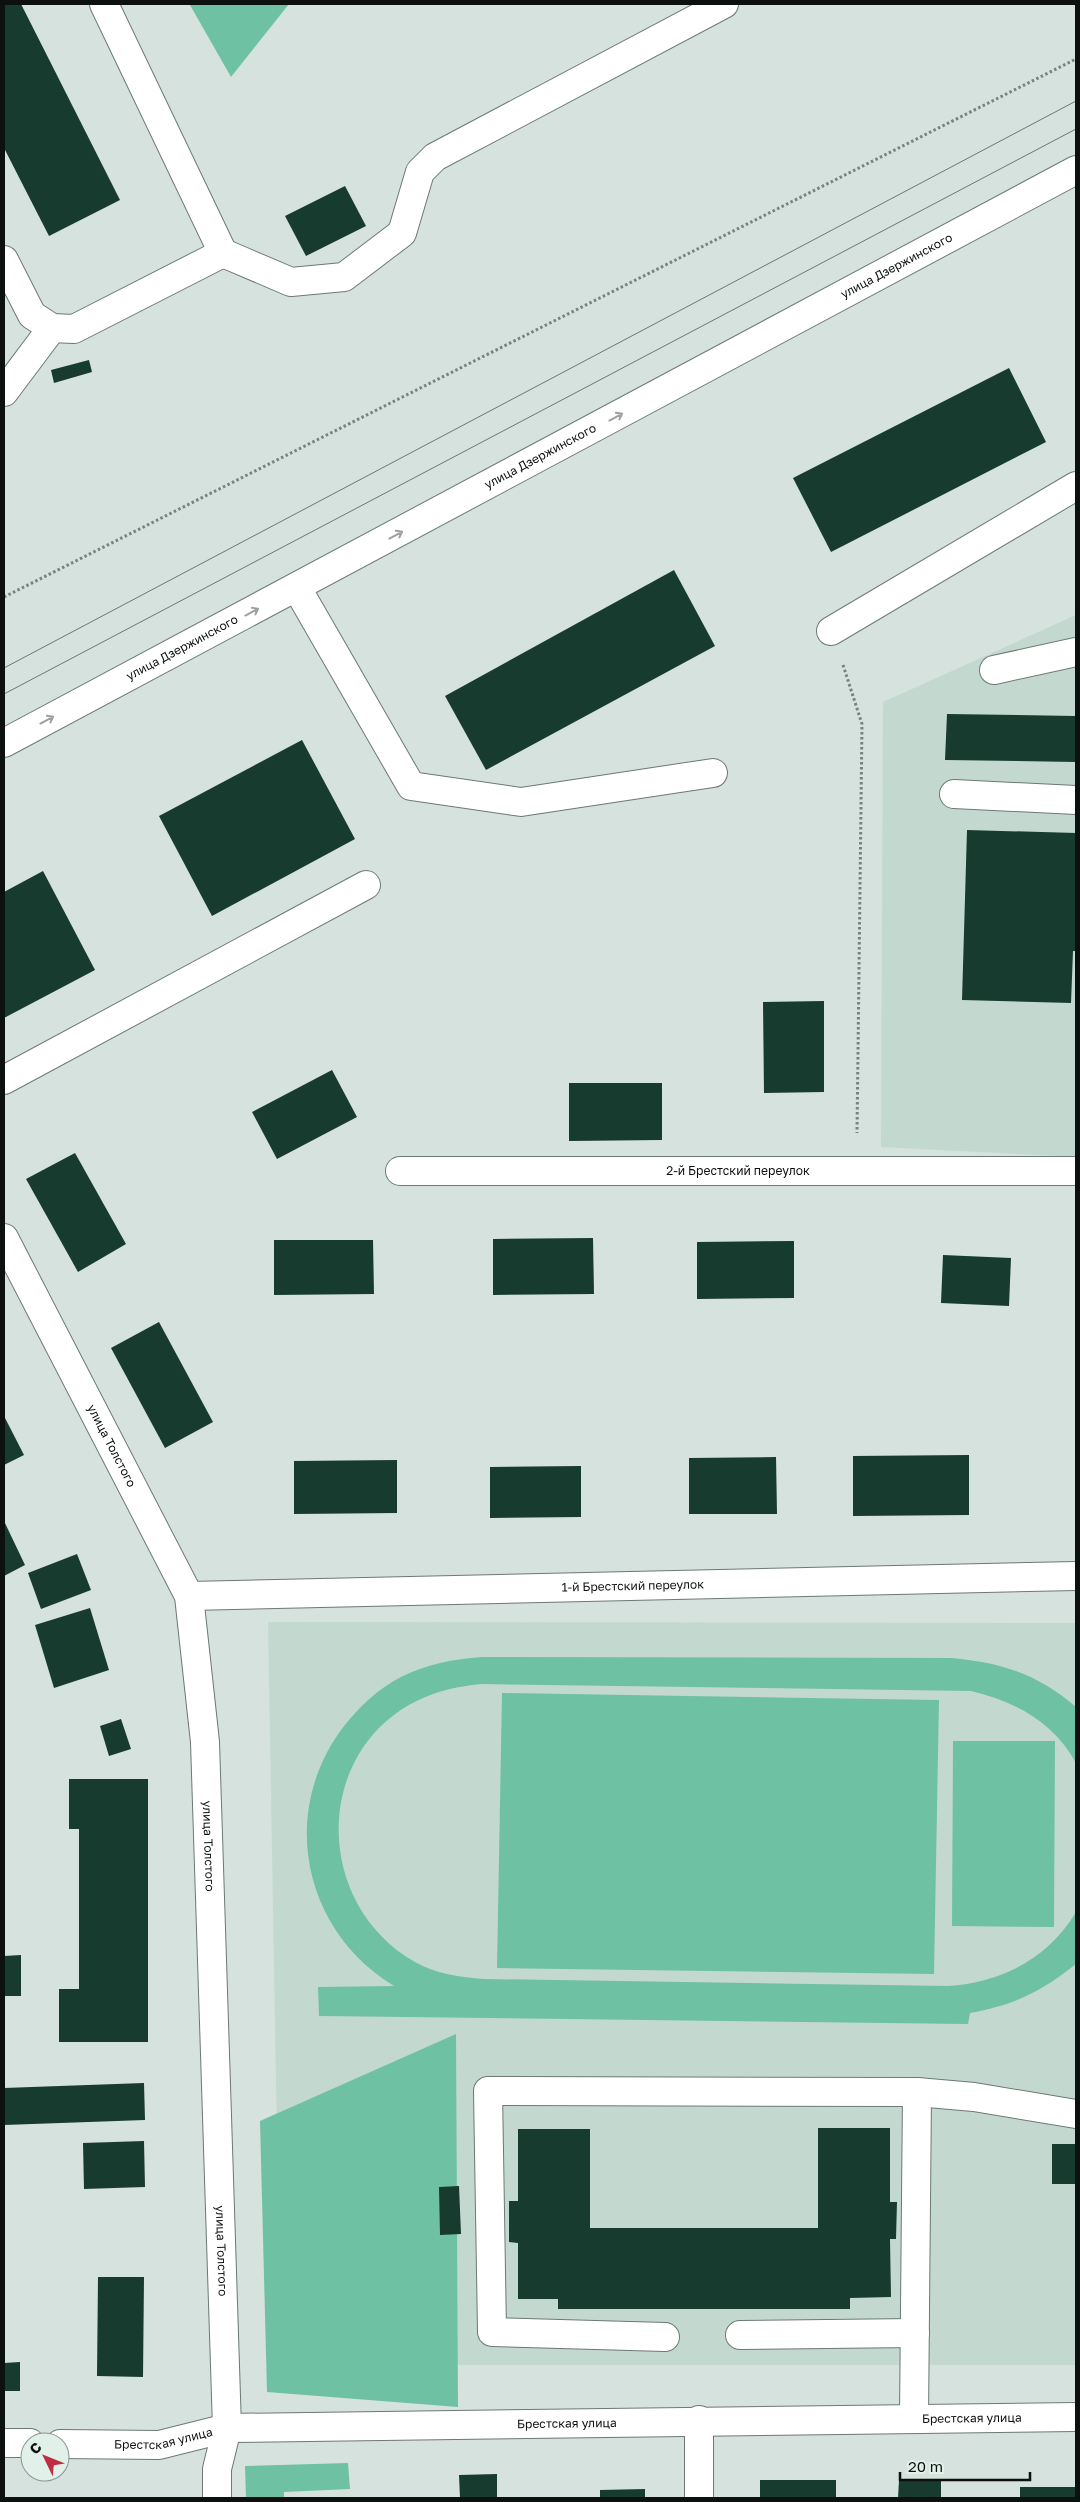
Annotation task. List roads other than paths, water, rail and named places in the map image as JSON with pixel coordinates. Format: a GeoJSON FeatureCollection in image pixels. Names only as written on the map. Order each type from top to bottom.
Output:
{"type":"FeatureCollection","features":[{"type":"Feature","properties":{"kind":"street"},"geometry":{"type":"LineString","coordinates":[[104,4],[223,253],[291,282],[344,277],[402,233],[420,172],[435,157],[724,4]]}},
{"type":"Feature","properties":{"kind":"street","name":"улица Дзержинского"},"geometry":{"type":"LineString","coordinates":[[4,743],[1076,170]]}},
{"type":"Feature","properties":{"kind":"street"},"geometry":{"type":"LineString","coordinates":[[4,260],[32,315],[52,328],[74,329],[223,253]]}},
{"type":"Feature","properties":{"kind":"street"},"geometry":{"type":"LineString","coordinates":[[4,392],[52,328]]}},
{"type":"Feature","properties":{"kind":"street"},"geometry":{"type":"LineString","coordinates":[[831,630],[1076,486]]}},
{"type":"Feature","properties":{"kind":"street"},"geometry":{"type":"LineString","coordinates":[[297,588],[411,786],[521,802],[713,773]]}},
{"type":"Feature","properties":{"kind":"street"},"geometry":{"type":"LineString","coordinates":[[994,670],[1076,652]]}},
{"type":"Feature","properties":{"kind":"street"},"geometry":{"type":"LineString","coordinates":[[954,794],[1076,800]]}},
{"type":"Feature","properties":{"kind":"street"},"geometry":{"type":"LineString","coordinates":[[4,1080],[366,886]]}},
{"type":"Feature","properties":{"kind":"street","name":"2-й Брестский переулок"},"geometry":{"type":"LineString","coordinates":[[400,1171],[1076,1172]]}},
{"type":"Feature","properties":{"kind":"street","name":"улица Толстого"},"geometry":{"type":"LineString","coordinates":[[4,1238],[189,1596],[205,1742],[227,2428],[217,2468],[217,2498]]}},
{"type":"Feature","properties":{"kind":"street","name":"1-й Брестский переулок"},"geometry":{"type":"LineString","coordinates":[[189,1596],[1076,1576]]}},
{"type":"Feature","properties":{"kind":"street"},"geometry":{"type":"LineString","coordinates":[[665,2337],[492,2332],[488,2090],[917,2092],[974,2097],[1076,2114]]}},
{"type":"Feature","properties":{"kind":"street"},"geometry":{"type":"LineString","coordinates":[[914,2418],[917,2092]]}},
{"type":"Feature","properties":{"kind":"street"},"geometry":{"type":"LineString","coordinates":[[740,2335],[915,2333]]}},
{"type":"Feature","properties":{"kind":"street","name":"Брестская улица"},"geometry":{"type":"LineString","coordinates":[[70,2444],[159,2445],[227,2428],[699,2420],[1076,2417]]}},
{"type":"Feature","properties":{"kind":"street"},"geometry":{"type":"LineString","coordinates":[[699,2420],[699,2498]]}},
{"type":"Feature","properties":{"kind":"street"},"geometry":{"type":"LineString","coordinates":[[4,2443],[20,2444]]}},
{"type":"Feature","properties":{"kind":"tram line"},"geometry":{"type":"LineString","coordinates":[[4,668],[1076,101]]}},
{"type":"Feature","properties":{"kind":"tram line"},"geometry":{"type":"LineString","coordinates":[[4,694],[1076,129]]}}]}
